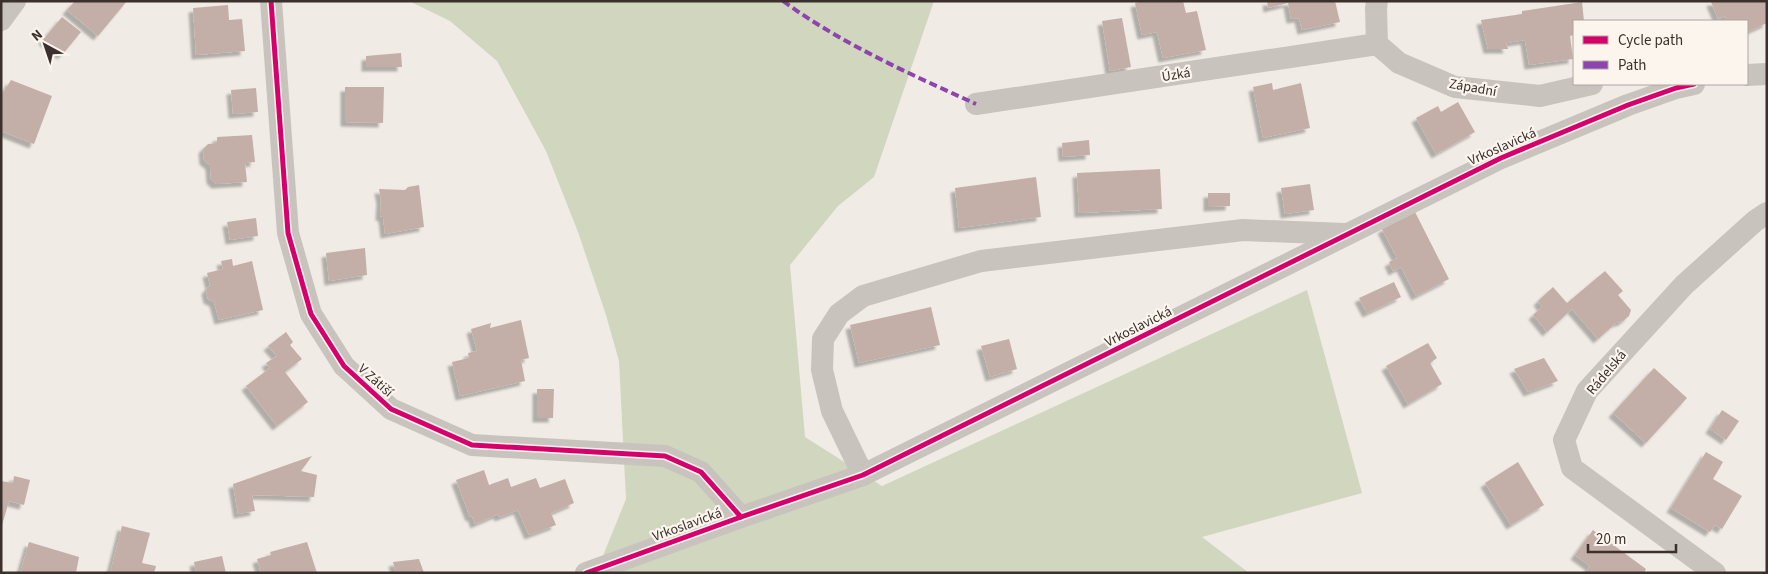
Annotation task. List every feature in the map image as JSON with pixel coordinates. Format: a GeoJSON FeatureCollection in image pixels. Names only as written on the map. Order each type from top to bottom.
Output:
{"type":"FeatureCollection","features":[{"type":"Feature","properties":{"kind":"street"},"geometry":{"type":"LineString","coordinates":[[1,20],[15,1]]}},
{"type":"Feature","properties":{"kind":"street","name":"V Zátiší"},"geometry":{"type":"LineString","coordinates":[[271,1],[288,234],[311,314],[344,366],[391,408],[472,445],[665,456],[701,472],[741,517]]}},
{"type":"Feature","properties":{"kind":"street"},"geometry":{"type":"LineString","coordinates":[[1376,44],[1377,1]]}},
{"type":"Feature","properties":{"kind":"street","name":"Západní"},"geometry":{"type":"LineString","coordinates":[[1376,44],[1399,63],[1456,87],[1540,96],[1588,85]]}},
{"type":"Feature","properties":{"kind":"street","name":"Úzká"},"geometry":{"type":"LineString","coordinates":[[976,104],[1376,44]]}},
{"type":"Feature","properties":{"kind":"street"},"geometry":{"type":"LineString","coordinates":[[1748,75],[1767,74]]}},
{"type":"Feature","properties":{"kind":"street","name":"Vrkoslavická"},"geometry":{"type":"LineString","coordinates":[[586,573],[863,475],[1501,158],[1628,104],[1690,85]]}},
{"type":"Feature","properties":{"kind":"street","name":"Rádelská"},"geometry":{"type":"LineString","coordinates":[[1714,573],[1572,468],[1564,440],[1588,391],[1684,285],[1767,213]]}},
{"type":"Feature","properties":{"kind":"street","name":"Vrkoslavická"},"geometry":{"type":"LineString","coordinates":[[863,475],[832,411],[822,370],[823,339],[839,314],[863,296],[981,261],[1244,230],[1347,234]]}},
{"type":"Feature","properties":{"kind":"green space"},"geometry":{"type":"Polygon","coordinates":[[[409,1],[934,1],[874,177],[838,206],[790,265],[805,437],[882,486],[1307,290],[1362,493],[1202,537],[1249,573],[596,573],[626,499],[619,361],[606,315],[578,232],[546,151],[497,61],[450,21],[409,1]]]}},
{"type":"Feature","properties":{"kind":"building"},"geometry":{"type":"Polygon","coordinates":[[[75,1],[127,1],[98,36],[67,10],[75,1]]]}},
{"type":"Feature","properties":{"kind":"building"},"geometry":{"type":"Polygon","coordinates":[[[1143,1],[1183,1],[1186,13],[1197,11],[1206,50],[1163,58],[1157,32],[1142,35],[1135,3],[1143,1]]]}},
{"type":"Feature","properties":{"kind":"building"},"geometry":{"type":"Polygon","coordinates":[[[1267,1],[1335,1],[1340,22],[1302,30],[1299,18],[1291,19],[1288,3],[1268,8],[1267,1]]]}},
{"type":"Feature","properties":{"kind":"building"},"geometry":{"type":"Polygon","coordinates":[[[1767,1],[1767,23],[1748,32],[1748,20],[1727,20],[1725,16],[1718,19],[1711,2],[1767,1]]]}},
{"type":"Feature","properties":{"kind":"building"},"geometry":{"type":"Polygon","coordinates":[[[1582,2],[1584,20],[1573,20],[1573,35],[1570,36],[1573,59],[1529,65],[1525,40],[1506,43],[1508,49],[1488,49],[1481,20],[1522,14],[1522,11],[1582,2]]]}},
{"type":"Feature","properties":{"kind":"building"},"geometry":{"type":"Polygon","coordinates":[[[228,5],[229,20],[242,19],[245,51],[196,55],[193,8],[228,5]]]}},
{"type":"Feature","properties":{"kind":"building"},"geometry":{"type":"Polygon","coordinates":[[[62,17],[81,32],[62,55],[43,40],[62,17]]]}},
{"type":"Feature","properties":{"kind":"building"},"geometry":{"type":"Polygon","coordinates":[[[1122,18],[1131,67],[1110,71],[1102,21],[1122,18]]]}},
{"type":"Feature","properties":{"kind":"building"},"geometry":{"type":"Polygon","coordinates":[[[401,53],[402,67],[366,67],[366,56],[401,53]]]}},
{"type":"Feature","properties":{"kind":"building"},"geometry":{"type":"Polygon","coordinates":[[[11,80],[52,96],[34,144],[1,131],[1,96],[11,80]]]}},
{"type":"Feature","properties":{"kind":"building"},"geometry":{"type":"Polygon","coordinates":[[[1272,83],[1273,90],[1301,83],[1310,128],[1263,138],[1253,87],[1272,83]]]}},
{"type":"Feature","properties":{"kind":"building"},"geometry":{"type":"Polygon","coordinates":[[[345,87],[384,87],[383,123],[345,122],[345,87]]]}},
{"type":"Feature","properties":{"kind":"building"},"geometry":{"type":"Polygon","coordinates":[[[256,88],[258,112],[233,114],[231,90],[256,88]]]}},
{"type":"Feature","properties":{"kind":"building"},"geometry":{"type":"Polygon","coordinates":[[[1458,102],[1475,132],[1436,154],[1416,118],[1438,106],[1441,112],[1458,102]]]}},
{"type":"Feature","properties":{"kind":"building"},"geometry":{"type":"Polygon","coordinates":[[[252,135],[255,162],[245,163],[247,182],[216,184],[211,179],[210,165],[204,160],[203,149],[208,144],[217,143],[217,137],[252,135]]]}},
{"type":"Feature","properties":{"kind":"building"},"geometry":{"type":"Polygon","coordinates":[[[1089,140],[1090,155],[1063,157],[1062,143],[1089,140]]]}},
{"type":"Feature","properties":{"kind":"building"},"geometry":{"type":"Polygon","coordinates":[[[1160,169],[1162,209],[1079,213],[1077,173],[1160,169]]]}},
{"type":"Feature","properties":{"kind":"building"},"geometry":{"type":"Polygon","coordinates":[[[1036,177],[1041,217],[959,228],[955,188],[1036,177]]]}},
{"type":"Feature","properties":{"kind":"building"},"geometry":{"type":"Polygon","coordinates":[[[1310,184],[1314,210],[1285,214],[1281,188],[1310,184]]]}},
{"type":"Feature","properties":{"kind":"building"},"geometry":{"type":"Polygon","coordinates":[[[419,185],[424,227],[385,234],[383,217],[380,216],[381,200],[379,189],[405,190],[408,187],[419,185]]]}},
{"type":"Feature","properties":{"kind":"building"},"geometry":{"type":"Polygon","coordinates":[[[1208,193],[1230,193],[1230,206],[1208,207],[1208,193]]]}},
{"type":"Feature","properties":{"kind":"building"},"geometry":{"type":"Polygon","coordinates":[[[1415,212],[1449,279],[1416,296],[1401,267],[1393,271],[1389,262],[1397,258],[1382,229],[1415,212]]]}},
{"type":"Feature","properties":{"kind":"building"},"geometry":{"type":"Polygon","coordinates":[[[256,218],[258,236],[230,240],[227,222],[256,218]]]}},
{"type":"Feature","properties":{"kind":"building"},"geometry":{"type":"Polygon","coordinates":[[[365,248],[367,275],[329,281],[326,253],[365,248]]]}},
{"type":"Feature","properties":{"kind":"building"},"geometry":{"type":"Polygon","coordinates":[[[232,259],[233,266],[252,261],[263,310],[219,320],[214,302],[208,299],[206,290],[210,285],[207,273],[223,269],[221,261],[232,259]]]}},
{"type":"Feature","properties":{"kind":"building"},"geometry":{"type":"Polygon","coordinates":[[[1605,271],[1623,291],[1618,295],[1631,310],[1629,316],[1623,321],[1616,323],[1598,339],[1572,309],[1547,332],[1533,315],[1542,307],[1538,301],[1553,287],[1567,303],[1605,271]]]}},
{"type":"Feature","properties":{"kind":"building"},"geometry":{"type":"Polygon","coordinates":[[[1394,282],[1401,297],[1367,313],[1359,298],[1394,282]]]}},
{"type":"Feature","properties":{"kind":"building"},"geometry":{"type":"Polygon","coordinates":[[[931,307],[940,345],[859,363],[850,325],[931,307]]]}},
{"type":"Feature","properties":{"kind":"building"},"geometry":{"type":"Polygon","coordinates":[[[521,320],[529,358],[521,360],[525,381],[460,396],[452,362],[469,358],[468,353],[477,351],[471,329],[491,323],[490,328],[521,320]]]}},
{"type":"Feature","properties":{"kind":"building"},"geometry":{"type":"Polygon","coordinates":[[[286,332],[293,342],[290,345],[302,359],[285,372],[308,402],[277,426],[246,386],[270,368],[266,363],[277,356],[268,346],[286,332]]]}},
{"type":"Feature","properties":{"kind":"building"},"geometry":{"type":"Polygon","coordinates":[[[1009,339],[1017,369],[990,377],[981,346],[1009,339]]]}},
{"type":"Feature","properties":{"kind":"building"},"geometry":{"type":"Polygon","coordinates":[[[1428,343],[1437,358],[1430,363],[1442,384],[1408,404],[1386,366],[1428,343]]]}},
{"type":"Feature","properties":{"kind":"building"},"geometry":{"type":"Polygon","coordinates":[[[1544,358],[1558,381],[1528,392],[1514,369],[1544,358]]]}},
{"type":"Feature","properties":{"kind":"building"},"geometry":{"type":"Polygon","coordinates":[[[1654,368],[1687,398],[1646,443],[1613,413],[1654,368]]]}},
{"type":"Feature","properties":{"kind":"building"},"geometry":{"type":"Polygon","coordinates":[[[537,389],[554,389],[553,418],[537,418],[537,389]]]}},
{"type":"Feature","properties":{"kind":"building"},"geometry":{"type":"Polygon","coordinates":[[[1722,410],[1739,421],[1726,440],[1710,429],[1722,410]]]}},
{"type":"Feature","properties":{"kind":"building"},"geometry":{"type":"Polygon","coordinates":[[[1706,452],[1723,462],[1713,479],[1742,496],[1722,529],[1715,525],[1710,532],[1671,508],[1706,452]]]}},
{"type":"Feature","properties":{"kind":"building"},"geometry":{"type":"Polygon","coordinates":[[[312,456],[301,471],[317,475],[314,497],[252,495],[255,511],[238,514],[233,484],[312,456]]]}},
{"type":"Feature","properties":{"kind":"building"},"geometry":{"type":"Polygon","coordinates":[[[1518,462],[1544,505],[1511,525],[1485,483],[1518,462]]]}},
{"type":"Feature","properties":{"kind":"building"},"geometry":{"type":"Polygon","coordinates":[[[484,470],[489,485],[508,478],[511,487],[536,478],[540,488],[565,479],[574,503],[551,513],[556,525],[529,535],[518,510],[499,517],[498,514],[475,524],[472,516],[470,517],[456,480],[484,470]]]}},
{"type":"Feature","properties":{"kind":"building"},"geometry":{"type":"Polygon","coordinates":[[[14,476],[30,480],[24,505],[9,501],[1,529],[1,481],[13,483],[14,476]]]}},
{"type":"Feature","properties":{"kind":"building"},"geometry":{"type":"Polygon","coordinates":[[[122,526],[150,533],[142,563],[156,566],[154,573],[110,573],[122,526]]]}},
{"type":"Feature","properties":{"kind":"building"},"geometry":{"type":"Polygon","coordinates":[[[1593,530],[1646,569],[1644,573],[1585,573],[1590,566],[1575,555],[1593,530]]]}},
{"type":"Feature","properties":{"kind":"building"},"geometry":{"type":"Polygon","coordinates":[[[29,542],[79,557],[76,573],[20,573],[29,542]]]}},
{"type":"Feature","properties":{"kind":"building"},"geometry":{"type":"Polygon","coordinates":[[[307,542],[317,573],[261,573],[257,559],[271,555],[270,552],[307,542]]]}},
{"type":"Feature","properties":{"kind":"building"},"geometry":{"type":"Polygon","coordinates":[[[222,556],[226,573],[196,573],[194,562],[222,556]]]}},
{"type":"Feature","properties":{"kind":"building"},"geometry":{"type":"Polygon","coordinates":[[[419,559],[424,573],[396,573],[393,562],[419,559]]]}},
{"type":"Feature","properties":{"kind":"marked path"},"geometry":{"type":"LineString","coordinates":[[783,1],[853,45],[901,70],[976,104]]}},
{"type":"Feature","properties":{"kind":"cycle path"},"geometry":{"type":"LineString","coordinates":[[271,1],[288,233],[311,314],[344,366],[391,409],[472,445],[665,456],[701,472],[741,517]]}},
{"type":"Feature","properties":{"kind":"cycle path"},"geometry":{"type":"LineString","coordinates":[[586,573],[863,475],[1501,158],[1628,105],[1690,85]]}}]}
